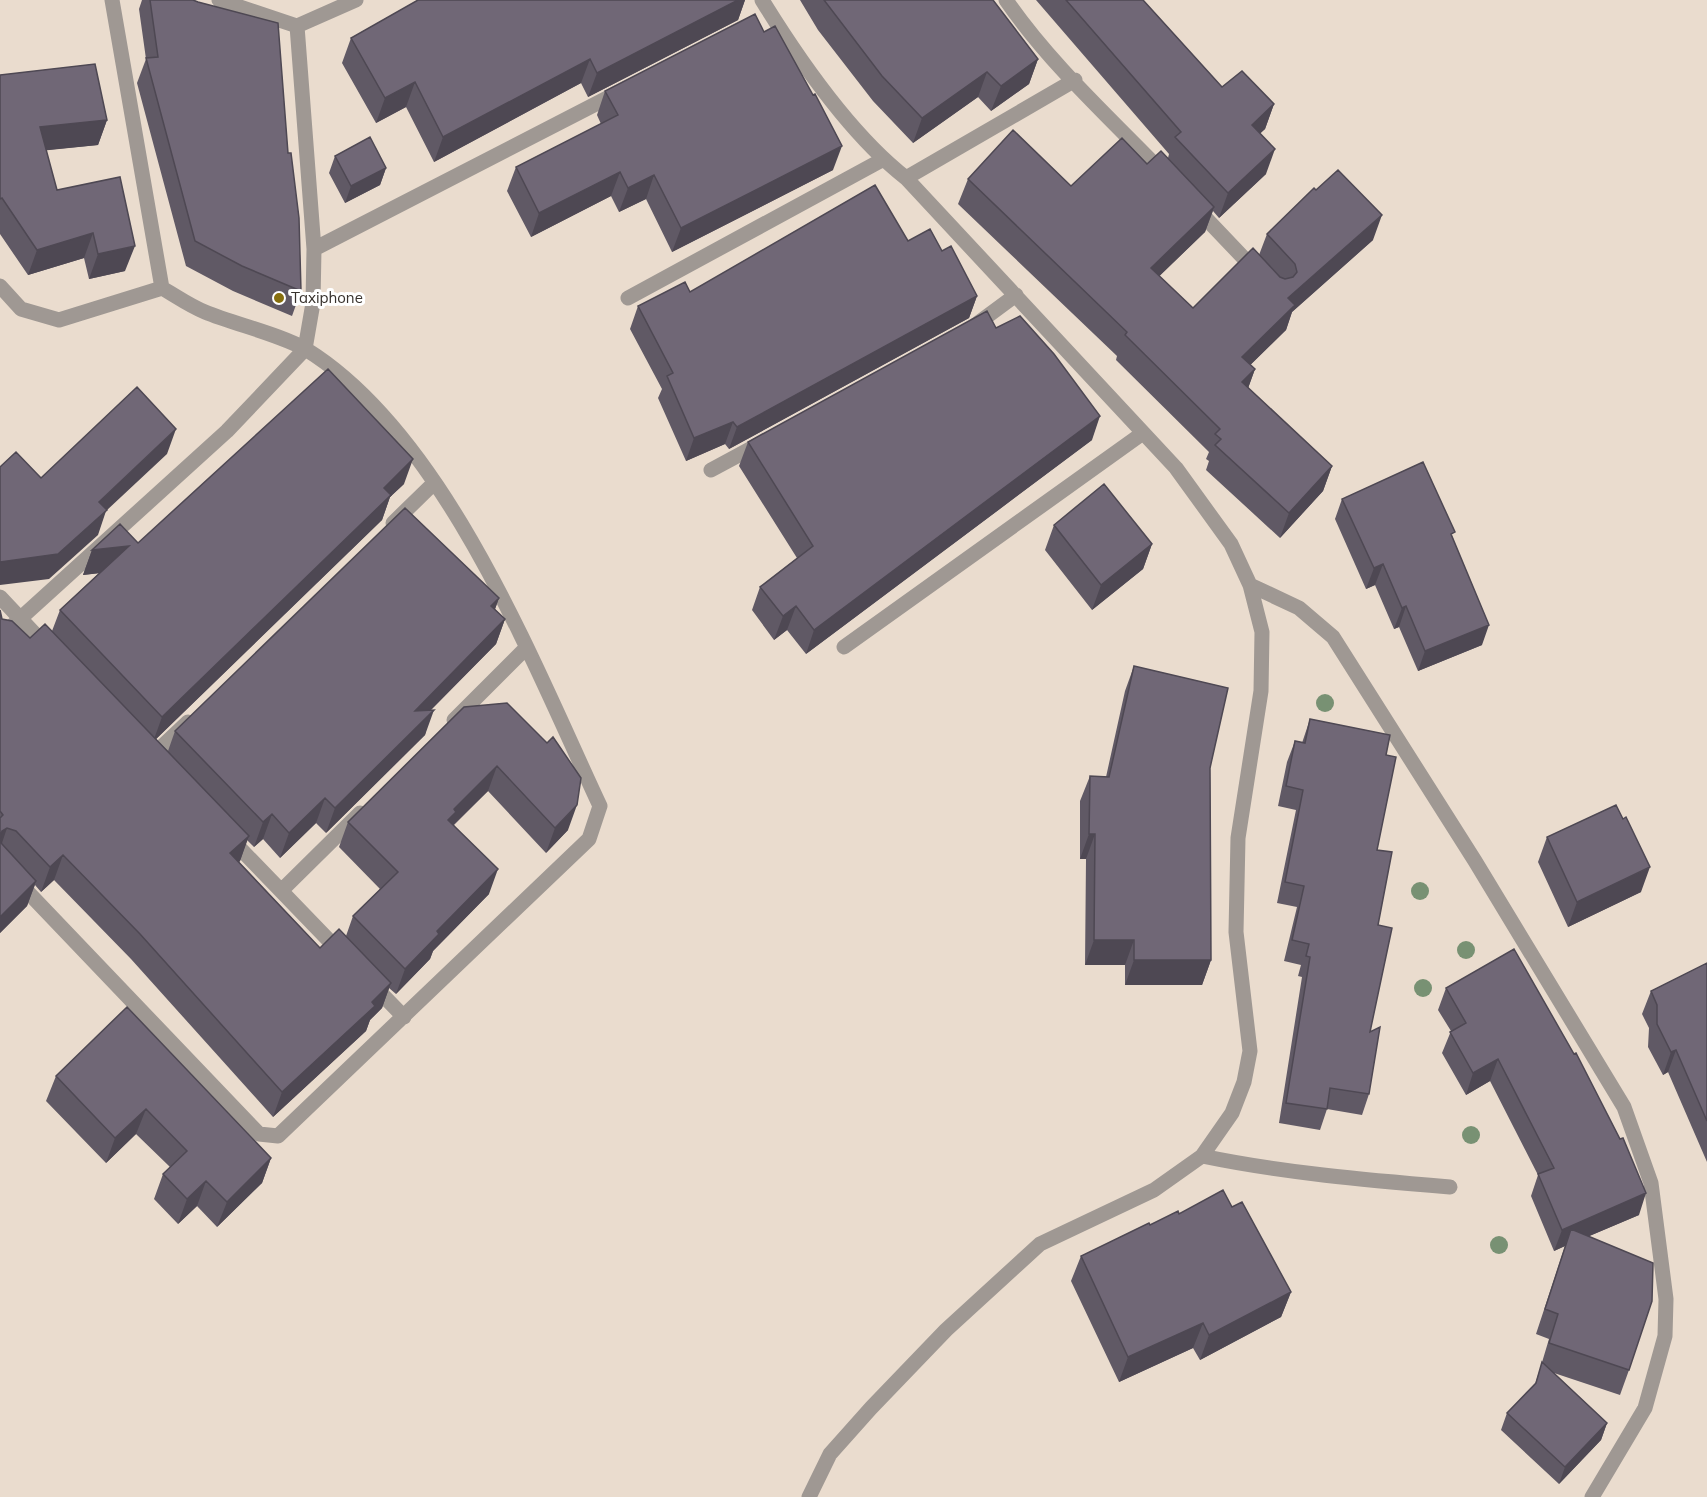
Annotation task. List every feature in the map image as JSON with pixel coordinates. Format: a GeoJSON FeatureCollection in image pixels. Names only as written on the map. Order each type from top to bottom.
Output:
{"type":"FeatureCollection","features":[{"type":"Feature","properties":{"kind":"street"},"geometry":{"type":"LineString","coordinates":[[112,0],[162,288]]}},
{"type":"Feature","properties":{"kind":"street"},"geometry":{"type":"LineString","coordinates":[[219,0],[297,26],[356,0]]}},
{"type":"Feature","properties":{"kind":"street"},"geometry":{"type":"LineString","coordinates":[[762,0],[766,17],[839,110],[882,160],[906,178],[1176,468],[1231,544],[1250,585],[1262,632],[1260,691],[1238,838],[1236,932],[1250,1051],[1244,1082],[1232,1113],[1202,1156],[1154,1190],[1041,1244],[946,1330],[830,1454],[809,1497]]}},
{"type":"Feature","properties":{"kind":"street"},"geometry":{"type":"LineString","coordinates":[[1006,0],[1074,80],[1270,286]]}},
{"type":"Feature","properties":{"kind":"street"},"geometry":{"type":"LineString","coordinates":[[0,637],[227,431],[305,349],[313,303],[314,249],[297,26]]}},
{"type":"Feature","properties":{"kind":"street"},"geometry":{"type":"LineString","coordinates":[[906,178],[1074,80]]}},
{"type":"Feature","properties":{"kind":"street"},"geometry":{"type":"LineString","coordinates":[[314,249],[633,85]]}},
{"type":"Feature","properties":{"kind":"street"},"geometry":{"type":"LineString","coordinates":[[628,298],[882,160]]}},
{"type":"Feature","properties":{"kind":"street"},"geometry":{"type":"LineString","coordinates":[[0,286],[21,309],[59,320],[162,288],[203,312],[305,349],[353,383],[410,449],[490,573],[600,806],[590,839],[278,1136],[259,1134],[0,863]]}},
{"type":"Feature","properties":{"kind":"street"},"geometry":{"type":"LineString","coordinates":[[961,334],[1016,295]]}},
{"type":"Feature","properties":{"kind":"street"},"geometry":{"type":"LineString","coordinates":[[844,647],[1143,433]]}},
{"type":"Feature","properties":{"kind":"street"},"geometry":{"type":"LineString","coordinates":[[711,470],[774,436]]}},
{"type":"Feature","properties":{"kind":"street"},"geometry":{"type":"LineString","coordinates":[[383,533],[434,483]]}},
{"type":"Feature","properties":{"kind":"street"},"geometry":{"type":"LineString","coordinates":[[1250,585],[1299,609],[1333,638],[1475,861],[1624,1107],[1651,1183],[1666,1299],[1665,1336],[1645,1408],[1592,1497]]}},
{"type":"Feature","properties":{"kind":"street"},"geometry":{"type":"LineString","coordinates":[[0,597],[61,662]]}},
{"type":"Feature","properties":{"kind":"street"},"geometry":{"type":"LineString","coordinates":[[442,732],[526,648]]}},
{"type":"Feature","properties":{"kind":"street"},"geometry":{"type":"LineString","coordinates":[[152,756],[195,715]]}},
{"type":"Feature","properties":{"kind":"street"},"geometry":{"type":"LineString","coordinates":[[281,891],[374,799]]}},
{"type":"Feature","properties":{"kind":"street"},"geometry":{"type":"LineString","coordinates":[[217,824],[404,1017]]}},
{"type":"Feature","properties":{"kind":"street"},"geometry":{"type":"LineString","coordinates":[[1202,1156],[1311,1175],[1450,1187]]}},
{"type":"Feature","properties":{"kind":"building"},"geometry":{"type":"Polygon","coordinates":[[[150,0],[193,0],[278,23],[288,153],[291,153],[299,218],[301,291],[242,266],[195,241],[146,58],[158,57],[150,0]]]}},
{"type":"Feature","properties":{"kind":"building"},"geometry":{"type":"Polygon","coordinates":[[[418,0],[738,0],[597,73],[590,59],[443,137],[415,82],[385,98],[351,38],[418,0]]]}},
{"type":"Feature","properties":{"kind":"building"},"geometry":{"type":"Polygon","coordinates":[[[824,0],[993,0],[1038,59],[1001,86],[987,72],[922,118],[882,76],[824,0]]]}},
{"type":"Feature","properties":{"kind":"building"},"geometry":{"type":"Polygon","coordinates":[[[1066,0],[1143,0],[1222,87],[1242,71],[1274,104],[1252,125],[1275,149],[1228,193],[1175,137],[1181,132],[1066,0]]]}},
{"type":"Feature","properties":{"kind":"building"},"geometry":{"type":"Polygon","coordinates":[[[755,14],[764,32],[775,26],[842,146],[681,228],[654,175],[628,188],[620,172],[539,213],[516,167],[618,115],[605,91],[755,14]]]}},
{"type":"Feature","properties":{"kind":"building"},"geometry":{"type":"Polygon","coordinates":[[[95,64],[107,120],[40,127],[57,190],[120,177],[135,246],[98,254],[93,233],[37,250],[2,198],[0,199],[0,75],[95,64]]]}},
{"type":"Feature","properties":{"kind":"building"},"geometry":{"type":"Polygon","coordinates":[[[1013,130],[1071,186],[1122,138],[1147,164],[1161,151],[1214,207],[1151,268],[1193,308],[1253,248],[1280,277],[1285,279],[1293,277],[1297,272],[1295,264],[1267,234],[1314,188],[1316,190],[1338,170],[1382,215],[1288,298],[1295,305],[1242,357],[1255,369],[1242,382],[1332,466],[1289,513],[1215,445],[1221,439],[1215,434],[1220,429],[1125,335],[1127,332],[968,179],[1013,130]]]}},
{"type":"Feature","properties":{"kind":"building"},"geometry":{"type":"Polygon","coordinates":[[[370,137],[386,168],[351,186],[335,156],[370,137]]]}},
{"type":"Feature","properties":{"kind":"building"},"geometry":{"type":"Polygon","coordinates":[[[875,185],[908,241],[930,229],[942,251],[951,246],[977,296],[737,427],[733,422],[694,438],[667,376],[673,373],[638,306],[685,282],[690,292],[875,185]]]}},
{"type":"Feature","properties":{"kind":"building"},"geometry":{"type":"Polygon","coordinates":[[[987,311],[996,328],[1020,316],[1054,354],[1100,416],[814,630],[796,606],[783,616],[760,587],[813,546],[748,442],[987,311]]]}},
{"type":"Feature","properties":{"kind":"building"},"geometry":{"type":"Polygon","coordinates":[[[328,369],[413,459],[384,488],[391,495],[162,717],[60,610],[129,546],[92,550],[120,524],[138,543],[328,369]]]}},
{"type":"Feature","properties":{"kind":"building"},"geometry":{"type":"Polygon","coordinates":[[[137,387],[176,429],[99,502],[107,510],[58,554],[0,562],[0,467],[16,452],[41,478],[137,387]]]}},
{"type":"Feature","properties":{"kind":"building"},"geometry":{"type":"Polygon","coordinates":[[[1423,462],[1455,532],[1451,534],[1489,625],[1425,651],[1406,606],[1402,608],[1383,564],[1374,568],[1342,499],[1423,462]]]}},
{"type":"Feature","properties":{"kind":"building"},"geometry":{"type":"Polygon","coordinates":[[[1104,484],[1152,544],[1101,585],[1054,525],[1104,484]]]}},
{"type":"Feature","properties":{"kind":"building"},"geometry":{"type":"Polygon","coordinates":[[[405,508],[499,598],[491,606],[505,619],[415,711],[434,710],[335,808],[325,798],[289,833],[272,814],[263,822],[175,731],[405,508]]]}},
{"type":"Feature","properties":{"kind":"building"},"geometry":{"type":"Polygon","coordinates":[[[0,610],[2,619],[12,621],[30,638],[45,624],[249,836],[230,853],[320,948],[339,929],[391,983],[372,1002],[375,1006],[282,1092],[140,934],[63,855],[50,867],[16,831],[7,828],[2,831],[0,838],[0,818],[3,815],[0,811],[0,610]]]}},
{"type":"Feature","properties":{"kind":"building"},"geometry":{"type":"Polygon","coordinates":[[[1134,666],[1228,688],[1210,768],[1211,960],[1134,960],[1134,940],[1094,940],[1095,834],[1089,834],[1090,776],[1109,777],[1134,666]]]}},
{"type":"Feature","properties":{"kind":"building"},"geometry":{"type":"Polygon","coordinates":[[[507,703],[547,743],[553,737],[581,778],[577,805],[555,828],[497,766],[454,809],[456,812],[448,820],[498,869],[437,931],[439,934],[405,969],[353,916],[398,872],[348,822],[464,707],[507,703]]]}},
{"type":"Feature","properties":{"kind":"building"},"geometry":{"type":"Polygon","coordinates":[[[1310,719],[1390,735],[1386,755],[1396,757],[1377,850],[1392,852],[1378,925],[1392,928],[1370,1032],[1380,1027],[1369,1094],[1330,1088],[1327,1109],[1286,1103],[1310,957],[1306,956],[1309,944],[1292,940],[1304,886],[1285,882],[1303,790],[1286,786],[1295,741],[1305,743],[1310,719]]]}},
{"type":"Feature","properties":{"kind":"building"},"geometry":{"type":"Polygon","coordinates":[[[1616,805],[1623,819],[1626,817],[1650,867],[1577,902],[1547,837],[1616,805]]]}},
{"type":"Feature","properties":{"kind":"building"},"geometry":{"type":"Polygon","coordinates":[[[0,841],[36,881],[0,917],[0,841]]]}},
{"type":"Feature","properties":{"kind":"building"},"geometry":{"type":"Polygon","coordinates":[[[1514,949],[1574,1054],[1576,1053],[1620,1139],[1623,1138],[1646,1193],[1562,1230],[1538,1174],[1554,1168],[1498,1059],[1473,1073],[1450,1032],[1466,1023],[1446,988],[1514,949]]]}},
{"type":"Feature","properties":{"kind":"building"},"geometry":{"type":"Polygon","coordinates":[[[1707,963],[1707,1121],[1676,1050],[1671,1052],[1657,1024],[1657,1005],[1651,991],[1707,963]]]}},
{"type":"Feature","properties":{"kind":"building"},"geometry":{"type":"Polygon","coordinates":[[[127,1007],[271,1158],[227,1202],[206,1181],[187,1199],[163,1174],[187,1151],[146,1109],[115,1138],[56,1076],[127,1007]]]}},
{"type":"Feature","properties":{"kind":"building"},"geometry":{"type":"Polygon","coordinates":[[[1223,1190],[1232,1207],[1242,1202],[1291,1292],[1209,1335],[1203,1323],[1128,1357],[1081,1256],[1149,1223],[1150,1225],[1178,1211],[1179,1214],[1223,1190]]]}},
{"type":"Feature","properties":{"kind":"building"},"geometry":{"type":"Polygon","coordinates":[[[1571,1229],[1653,1263],[1652,1301],[1629,1370],[1549,1343],[1558,1314],[1545,1309],[1571,1229]]]}},
{"type":"Feature","properties":{"kind":"building"},"geometry":{"type":"Polygon","coordinates":[[[1542,1362],[1607,1423],[1565,1467],[1507,1413],[1536,1383],[1542,1362]]]}},
{"type":"Feature","properties":{"kind":"place","name":"Taxiphone"},"geometry":{"type":"Point","coordinates":[279,298]}}]}
